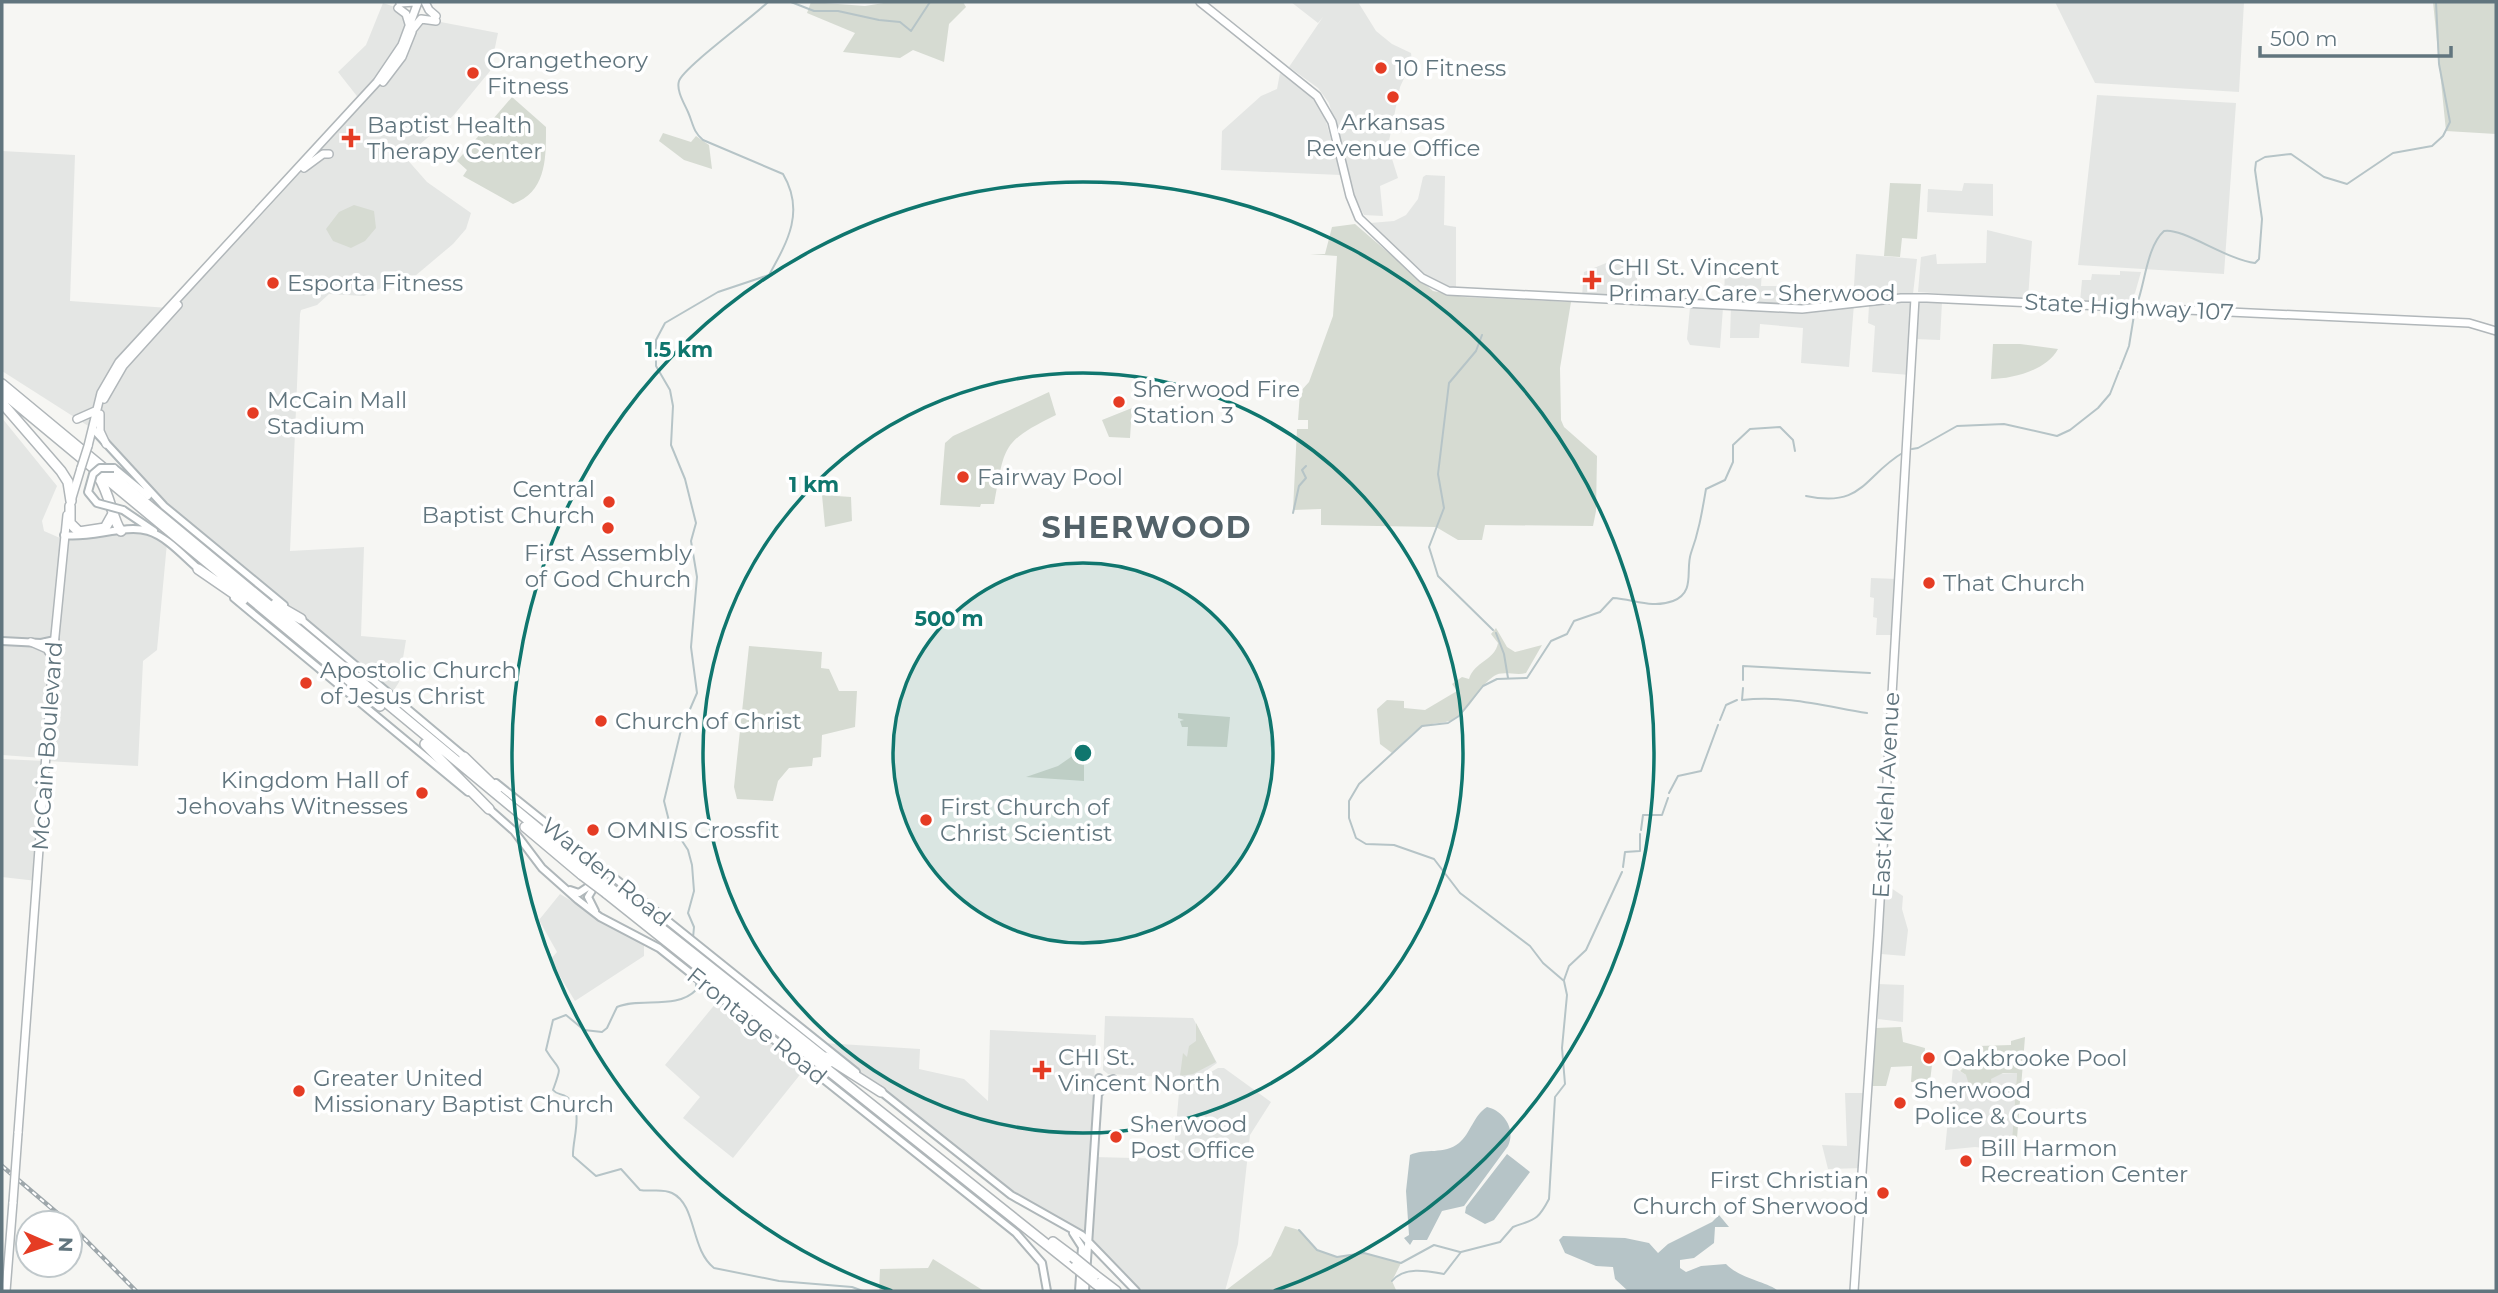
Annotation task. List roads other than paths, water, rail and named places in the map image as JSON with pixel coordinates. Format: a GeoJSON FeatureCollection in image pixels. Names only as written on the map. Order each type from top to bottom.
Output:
{"type":"FeatureCollection","features":[{"type":"Feature","properties":{"kind":"highway"},"geometry":{"type":"LineString","coordinates":[[2,384],[530,823],[584,872]]}},
{"type":"Feature","properties":{"kind":"highway"},"geometry":{"type":"LineString","coordinates":[[2,392],[425,744],[1074,1262]]}},
{"type":"Feature","properties":{"kind":"highway"},"geometry":{"type":"LineString","coordinates":[[2,403],[63,473],[70,503],[70,523],[79,532],[103,530],[119,511]]}},
{"type":"Feature","properties":{"kind":"highway"},"geometry":{"type":"LineString","coordinates":[[92,467],[119,511],[121,531]]}},
{"type":"Feature","properties":{"kind":"highway"},"geometry":{"type":"LineString","coordinates":[[181,532],[300,620]]}},
{"type":"Feature","properties":{"kind":"highway"},"geometry":{"type":"LineString","coordinates":[[198,569],[316,654]]}},
{"type":"Feature","properties":{"kind":"highway"},"geometry":{"type":"LineString","coordinates":[[425,744],[489,809]]}},
{"type":"Feature","properties":{"kind":"highway"},"geometry":{"type":"LineString","coordinates":[[464,757],[530,823]]}},
{"type":"Feature","properties":{"kind":"highway"},"geometry":{"type":"LineString","coordinates":[[735,991],[809,1046],[1074,1262],[1105,1291]]}},
{"type":"Feature","properties":{"kind":"highway"},"geometry":{"type":"LineString","coordinates":[[809,1046],[881,1092]]}},
{"type":"Feature","properties":{"kind":"highway"},"geometry":{"type":"LineString","coordinates":[[1092,1277],[1116,1291]]}},
{"type":"Feature","properties":{"kind":"main road"},"geometry":{"type":"LineString","coordinates":[[410,29],[406,14],[399,6],[420,2]]}},
{"type":"Feature","properties":{"kind":"main road"},"geometry":{"type":"LineString","coordinates":[[193,285],[377,82],[410,29],[421,19],[436,18],[420,2]]}},
{"type":"Feature","properties":{"kind":"main road"},"geometry":{"type":"LineString","coordinates":[[193,285],[390,74],[405,51],[420,2]]}},
{"type":"Feature","properties":{"kind":"main road","name":"State Highway 107"},"geometry":{"type":"LineString","coordinates":[[1200,2],[1321,101],[1332,122],[1350,196],[1359,218],[1431,284],[1448,291],[1811,309],[1915,298],[2469,323],[2496,331]]}},
{"type":"Feature","properties":{"kind":"main road"},"geometry":{"type":"LineString","coordinates":[[304,168],[323,154],[329,154]]}},
{"type":"Feature","properties":{"kind":"main road","name":"McCain Boulevard"},"geometry":{"type":"LineString","coordinates":[[6,1291],[64,535],[70,503],[106,394],[122,366],[193,285]]}},
{"type":"Feature","properties":{"kind":"main road","name":"East Kiehl Avenue"},"geometry":{"type":"LineString","coordinates":[[1854,1291],[1879,931],[1915,298]]}},
{"type":"Feature","properties":{"kind":"main road"},"geometry":{"type":"LineString","coordinates":[[77,419],[98,412],[100,430],[106,444]]}},
{"type":"Feature","properties":{"kind":"main road","name":"Warden Road"},"geometry":{"type":"LineString","coordinates":[[93,429],[164,506],[464,757],[1011,1195],[1088,1240],[1136,1291]]}},
{"type":"Feature","properties":{"kind":"main road","name":"Frontage Road"},"geometry":{"type":"LineString","coordinates":[[164,506],[114,468],[100,468],[93,474],[88,492],[97,503],[137,517],[489,809],[514,831],[542,868],[559,885],[600,917],[652,942],[1019,1235],[1042,1263],[1047,1290]]}},
{"type":"Feature","properties":{"kind":"main road"},"geometry":{"type":"LineString","coordinates":[[64,535],[76,537],[142,530],[161,537]]}},
{"type":"Feature","properties":{"kind":"main road"},"geometry":{"type":"LineString","coordinates":[[62,551],[76,537]]}},
{"type":"Feature","properties":{"kind":"main road"},"geometry":{"type":"LineString","coordinates":[[2,641],[55,640]]}},
{"type":"Feature","properties":{"kind":"main road"},"geometry":{"type":"LineString","coordinates":[[31,642],[47,649],[53,662]]}},
{"type":"Feature","properties":{"kind":"main road"},"geometry":{"type":"LineString","coordinates":[[559,885],[579,893],[589,887],[596,874],[586,857]]}},
{"type":"Feature","properties":{"kind":"main road"},"geometry":{"type":"LineString","coordinates":[[600,917],[589,901],[592,888],[604,879],[623,886]]}},
{"type":"Feature","properties":{"kind":"main road"},"geometry":{"type":"LineString","coordinates":[[1085,1291],[1092,1277],[1087,1251],[1099,1078]]}},
{"type":"Feature","properties":{"kind":"main road"},"geometry":{"type":"LineString","coordinates":[[1097,1096],[1103,1084],[1113,1079]]}},
{"type":"Feature","properties":{"kind":"main road"},"geometry":{"type":"LineString","coordinates":[[1036,1210],[1080,1239],[1079,1291]]}},
{"type":"Feature","properties":{"kind":"main road"},"geometry":{"type":"LineString","coordinates":[[1074,1230],[1084,1228],[1090,1219]]}},
{"type":"Feature","properties":{"kind":"main road"},"geometry":{"type":"LineString","coordinates":[[1087,1251],[1103,1254]]}},
{"type":"Feature","properties":{"kind":"waterway"},"geometry":{"type":"LineString","coordinates":[[693,938],[694,927],[688,913],[694,891],[692,865],[688,850],[669,821],[664,801],[681,730],[697,693],[691,647],[697,577],[691,541],[696,523],[685,479],[671,445],[673,406],[670,390],[656,366],[656,340],[665,323],[718,292],[769,275],[788,238],[793,201],[783,174],[703,140],[695,131],[679,88],[679,81],[693,65],[768,2]]}},
{"type":"Feature","properties":{"kind":"waterway"},"geometry":{"type":"LineString","coordinates":[[791,2],[814,11],[838,11],[900,22],[911,31],[930,2]]}},
{"type":"Feature","properties":{"kind":"waterway"},"geometry":{"type":"LineString","coordinates":[[2137,304],[2150,255],[2164,231],[2182,234],[2244,261],[2255,263],[2259,259],[2262,219],[2255,170],[2256,162],[2265,157],[2291,154],[2324,177],[2347,184],[2393,153],[2432,146],[2443,136],[2450,122],[2439,64],[2436,2]]}},
{"type":"Feature","properties":{"kind":"waterway"},"geometry":{"type":"LineString","coordinates":[[2120,369],[2129,346],[2135,309]]}},
{"type":"Feature","properties":{"kind":"waterway"},"geometry":{"type":"LineString","coordinates":[[1482,335],[1476,351],[1449,383],[1438,474],[1444,508],[1429,547],[1438,576],[1493,630]]}},
{"type":"Feature","properties":{"kind":"waterway"},"geometry":{"type":"LineString","coordinates":[[1912,449],[1957,426],[2004,424],[2057,436],[2070,430],[2098,408],[2110,394],[2119,371]]}},
{"type":"Feature","properties":{"kind":"waterway"},"geometry":{"type":"LineString","coordinates":[[1392,1281],[1410,1271],[1444,1274],[1461,1252],[1500,1242],[1513,1227],[1534,1219],[1545,1206],[1549,1199],[1555,1097],[1565,1084],[1562,1048],[1567,995],[1564,981],[1543,963],[1530,946],[1460,893],[1434,859],[1394,845],[1366,844],[1356,838],[1349,818],[1349,801],[1359,784],[1422,726],[1448,723],[1459,716],[1483,686],[1497,679],[1527,678],[1551,641],[1567,634],[1574,621],[1600,612],[1613,598],[1658,604],[1680,597],[1687,586],[1689,560],[1706,489],[1725,480],[1733,462],[1733,445],[1750,429],[1780,427],[1793,440],[1795,451]]}},
{"type":"Feature","properties":{"kind":"waterway"},"geometry":{"type":"LineString","coordinates":[[1806,496],[1825,499],[1852,494],[1904,452]]}},
{"type":"Feature","properties":{"kind":"waterway"},"geometry":{"type":"LineString","coordinates":[[1293,513],[1299,486],[1306,478],[1302,470],[1306,466]]}},
{"type":"Feature","properties":{"kind":"waterway"},"geometry":{"type":"LineString","coordinates":[[1496,633],[1504,654],[1508,678]]}},
{"type":"Feature","properties":{"kind":"waterway"},"geometry":{"type":"LineString","coordinates":[[1743,680],[1743,666],[1870,673]]}},
{"type":"Feature","properties":{"kind":"waterway"},"geometry":{"type":"LineString","coordinates":[[1743,688],[1742,700],[1790,700],[1867,713]]}},
{"type":"Feature","properties":{"kind":"waterway"},"geometry":{"type":"LineString","coordinates":[[1720,720],[1726,705],[1737,700]]}},
{"type":"Feature","properties":{"kind":"waterway"},"geometry":{"type":"LineString","coordinates":[[1669,793],[1678,776],[1701,771],[1718,725]]}},
{"type":"Feature","properties":{"kind":"waterway"},"geometry":{"type":"LineString","coordinates":[[1641,830],[1643,815],[1662,815],[1668,798]]}},
{"type":"Feature","properties":{"kind":"waterway"},"geometry":{"type":"LineString","coordinates":[[1623,867],[1625,852],[1640,851],[1640,834]]}},
{"type":"Feature","properties":{"kind":"waterway"},"geometry":{"type":"LineString","coordinates":[[1564,980],[1569,966],[1586,950],[1622,872]]}},
{"type":"Feature","properties":{"kind":"waterway"},"geometry":{"type":"LineString","coordinates":[[696,981],[696,990],[679,1000],[617,1007],[607,1028],[602,1032],[584,1030],[566,1015],[553,1020],[546,1050],[559,1071],[553,1090],[567,1097],[575,1109],[577,1117],[573,1156],[596,1176],[621,1169],[640,1190],[660,1190],[672,1193],[680,1199],[686,1207],[701,1250],[714,1268],[779,1281],[852,1287],[863,1291]]}},
{"type":"Feature","properties":{"kind":"waterway"},"geometry":{"type":"LineString","coordinates":[[1299,1230],[1317,1250],[1337,1257],[1364,1253],[1401,1263],[1434,1245],[1460,1252]]}},
{"type":"Feature","properties":{"kind":"railway"},"geometry":{"type":"LineString","coordinates":[[2,1166],[53,1209]]}},
{"type":"Feature","properties":{"kind":"railway"},"geometry":{"type":"LineString","coordinates":[[84,1238],[136,1291]]}},
{"type":"Feature","properties":{"kind":"place","name":"10 Fitness"},"geometry":{"type":"Point","coordinates":[1381,68]}},
{"type":"Feature","properties":{"kind":"place","name":"Orangetheory Fitness"},"geometry":{"type":"Point","coordinates":[473,73]}},
{"type":"Feature","properties":{"kind":"place","name":"Arkansas Revenue Office"},"geometry":{"type":"Point","coordinates":[1393,97]}},
{"type":"Feature","properties":{"kind":"place","name":"Baptist Health Therapy Center"},"geometry":{"type":"Point","coordinates":[351,138]}},
{"type":"Feature","properties":{"kind":"place","name":"CHI St. Vincent Primary Care - Sherwood"},"geometry":{"type":"Point","coordinates":[1592,280]}},
{"type":"Feature","properties":{"kind":"place","name":"Esporta Fitness"},"geometry":{"type":"Point","coordinates":[273,283]}},
{"type":"Feature","properties":{"kind":"place","name":"Sherwood Fire Station 3"},"geometry":{"type":"Point","coordinates":[1119,402]}},
{"type":"Feature","properties":{"kind":"place","name":"McCain Mall Stadium"},"geometry":{"type":"Point","coordinates":[253,413]}},
{"type":"Feature","properties":{"kind":"place","name":"Fairway Pool"},"geometry":{"type":"Point","coordinates":[963,477]}},
{"type":"Feature","properties":{"kind":"place","name":"Central Baptist Church"},"geometry":{"type":"Point","coordinates":[609,502]}},
{"type":"Feature","properties":{"kind":"place","name":"First Assembly of God Church"},"geometry":{"type":"Point","coordinates":[608,528]}},
{"type":"Feature","properties":{"kind":"place","name":"That Church"},"geometry":{"type":"Point","coordinates":[1929,583]}},
{"type":"Feature","properties":{"kind":"place","name":"Apostolic Church of Jesus Christ"},"geometry":{"type":"Point","coordinates":[306,683]}},
{"type":"Feature","properties":{"kind":"place","name":"Church of Christ"},"geometry":{"type":"Point","coordinates":[601,721]}},
{"type":"Feature","properties":{"kind":"place","name":"Kingdom Hall of Jehovahs Witnesses"},"geometry":{"type":"Point","coordinates":[422,793]}},
{"type":"Feature","properties":{"kind":"place","name":"First Church of Christ Scientist"},"geometry":{"type":"Point","coordinates":[926,820]}},
{"type":"Feature","properties":{"kind":"place","name":"OMNIS Crossfit"},"geometry":{"type":"Point","coordinates":[593,830]}},
{"type":"Feature","properties":{"kind":"place","name":"Oakbrooke Pool"},"geometry":{"type":"Point","coordinates":[1929,1058]}},
{"type":"Feature","properties":{"kind":"place","name":"CHI St. Vincent North"},"geometry":{"type":"Point","coordinates":[1042,1070]}},
{"type":"Feature","properties":{"kind":"place","name":"Greater United Missionary Baptist Church"},"geometry":{"type":"Point","coordinates":[299,1091]}},
{"type":"Feature","properties":{"kind":"place","name":"Sherwood Police & Courts"},"geometry":{"type":"Point","coordinates":[1900,1103]}},
{"type":"Feature","properties":{"kind":"place","name":"Sherwood Post Office"},"geometry":{"type":"Point","coordinates":[1116,1137]}},
{"type":"Feature","properties":{"kind":"place","name":"Bill Harmon Recreation Center"},"geometry":{"type":"Point","coordinates":[1966,1161]}},
{"type":"Feature","properties":{"kind":"place","name":"First Christian Church of Sherwood"},"geometry":{"type":"Point","coordinates":[1883,1193]}},
{"type":"Feature","properties":{"kind":"district","name":"SHERWOOD"},"geometry":{"type":"Point","coordinates":[1147,528]}}]}
